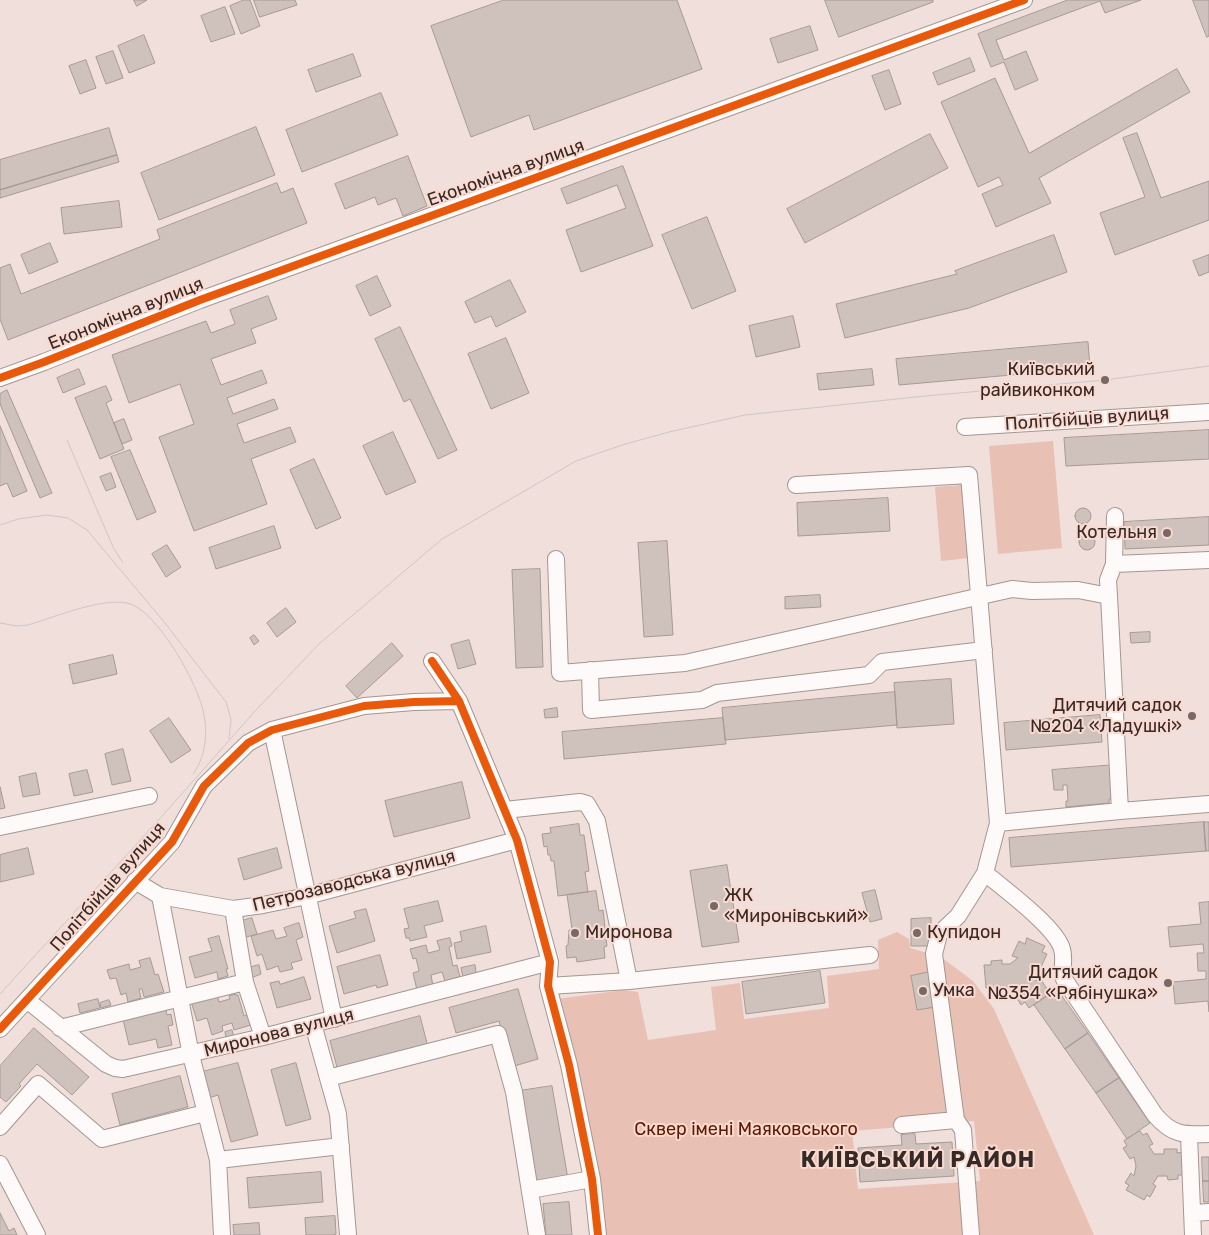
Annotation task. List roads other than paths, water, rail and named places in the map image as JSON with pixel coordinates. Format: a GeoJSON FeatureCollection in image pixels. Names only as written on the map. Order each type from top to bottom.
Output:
{"type":"FeatureCollection","features":[{"type":"Feature","properties":{"kind":"street","name":"Економічна вулиця"},"geometry":{"type":"LineString","coordinates":[[0,378],[209,297],[1024,0]]}},
{"type":"Feature","properties":{"kind":"street","name":"Політбійців вулиця"},"geometry":{"type":"LineString","coordinates":[[965,427],[1209,412]]}},
{"type":"Feature","properties":{"kind":"street"},"geometry":{"type":"LineString","coordinates":[[796,485],[969,475],[998,823],[985,873],[958,916],[939,934],[934,954],[956,1120],[963,1130],[971,1235]]}},
{"type":"Feature","properties":{"kind":"street"},"geometry":{"type":"LineString","coordinates":[[1115,516],[1114,564],[1108,580],[1120,810]]}},
{"type":"Feature","properties":{"kind":"street"},"geometry":{"type":"LineString","coordinates":[[556,559],[560,673],[685,663],[1012,588],[1032,591],[1078,590],[1109,596]]}},
{"type":"Feature","properties":{"kind":"street"},"geometry":{"type":"LineString","coordinates":[[1114,564],[1209,560]]}},
{"type":"Feature","properties":{"kind":"street"},"geometry":{"type":"LineString","coordinates":[[590,670],[591,710],[702,700],[716,693],[869,675],[882,662],[984,650]]}},
{"type":"Feature","properties":{"kind":"street"},"geometry":{"type":"LineString","coordinates":[[432,661],[459,701],[517,840],[550,962],[548,986],[569,1065],[592,1179],[598,1235]]}},
{"type":"Feature","properties":{"kind":"street","name":"Політбійців вулиця"},"geometry":{"type":"LineString","coordinates":[[0,1029],[135,880],[172,842],[204,786],[248,742],[272,730],[364,706],[459,701]]}},
{"type":"Feature","properties":{"kind":"street"},"geometry":{"type":"LineString","coordinates":[[272,730],[334,1019]]}},
{"type":"Feature","properties":{"kind":"street"},"geometry":{"type":"LineString","coordinates":[[0,827],[149,796]]}},
{"type":"Feature","properties":{"kind":"street"},"geometry":{"type":"LineString","coordinates":[[505,810],[580,802],[587,804],[596,821],[629,981]]}},
{"type":"Feature","properties":{"kind":"street"},"geometry":{"type":"LineString","coordinates":[[998,823],[1120,810],[1209,804]]}},
{"type":"Feature","properties":{"kind":"street","name":"Петрозаводська вулиця"},"geometry":{"type":"LineString","coordinates":[[135,880],[160,896],[233,909],[307,896],[517,840]]}},
{"type":"Feature","properties":{"kind":"street"},"geometry":{"type":"LineString","coordinates":[[985,873],[1023,904],[1054,933],[1062,948],[1064,979],[1165,1126],[1176,1133],[1189,1135],[1209,1134]]}},
{"type":"Feature","properties":{"kind":"street"},"geometry":{"type":"LineString","coordinates":[[160,896],[191,1055],[218,1160],[222,1235]]}},
{"type":"Feature","properties":{"kind":"street"},"geometry":{"type":"LineString","coordinates":[[233,909],[245,982],[263,1038]]}},
{"type":"Feature","properties":{"kind":"street"},"geometry":{"type":"LineString","coordinates":[[548,986],[629,981],[870,954]]}},
{"type":"Feature","properties":{"kind":"street","name":"Миронова вулиця"},"geometry":{"type":"LineString","coordinates":[[27,1000],[106,1064],[123,1069],[263,1038],[550,962]]}},
{"type":"Feature","properties":{"kind":"street"},"geometry":{"type":"LineString","coordinates":[[60,1028],[245,982]]}},
{"type":"Feature","properties":{"kind":"street"},"geometry":{"type":"LineString","coordinates":[[313,1024],[338,1114],[348,1235]]}},
{"type":"Feature","properties":{"kind":"street"},"geometry":{"type":"LineString","coordinates":[[328,1078],[498,1034],[514,1092],[537,1235]]}},
{"type":"Feature","properties":{"kind":"street"},"geometry":{"type":"LineString","coordinates":[[0,1128],[38,1084],[102,1139],[206,1113]]}},
{"type":"Feature","properties":{"kind":"street"},"geometry":{"type":"LineString","coordinates":[[902,1125],[956,1120]]}},
{"type":"Feature","properties":{"kind":"street"},"geometry":{"type":"LineString","coordinates":[[1189,1135],[1193,1235]]}},
{"type":"Feature","properties":{"kind":"street"},"geometry":{"type":"LineString","coordinates":[[218,1160],[341,1146]]}},
{"type":"Feature","properties":{"kind":"street"},"geometry":{"type":"LineString","coordinates":[[0,1164],[37,1235]]}},
{"type":"Feature","properties":{"kind":"street"},"geometry":{"type":"LineString","coordinates":[[530,1190],[592,1179]]}},
{"type":"Feature","properties":{"kind":"street"},"geometry":{"type":"LineString","coordinates":[[1192,1213],[1209,1212]]}},
{"type":"Feature","properties":{"kind":"tram line"},"geometry":{"type":"LineString","coordinates":[[0,994],[256,710],[319,644],[442,539],[576,461],[622,445],[669,432],[745,415],[1105,380],[1209,366]]}},
{"type":"Feature","properties":{"kind":"tram line"},"geometry":{"type":"LineString","coordinates":[[67,440],[113,547],[123,563]]}},
{"type":"Feature","properties":{"kind":"tram line"},"geometry":{"type":"LineString","coordinates":[[0,525],[18,519],[47,515],[68,518],[87,530],[165,623],[226,702],[231,720],[229,739]]}},
{"type":"Feature","properties":{"kind":"tram line"},"geometry":{"type":"LineString","coordinates":[[0,623],[17,626],[28,625],[104,603],[127,603],[139,608],[151,619],[175,651],[186,669],[201,702],[205,723],[205,746],[193,774]]}},
{"type":"Feature","properties":{"kind":"place","name":"Київський райвиконком"},"geometry":{"type":"Point","coordinates":[1105,380]}},
{"type":"Feature","properties":{"kind":"place","name":"Котельня"},"geometry":{"type":"Point","coordinates":[1167,533]}},
{"type":"Feature","properties":{"kind":"place","name":"Дитячий садок №204 «Ладушкі»"},"geometry":{"type":"Point","coordinates":[1192,716]}},
{"type":"Feature","properties":{"kind":"place","name":"ЖК «Миронівський»"},"geometry":{"type":"Point","coordinates":[714,906]}},
{"type":"Feature","properties":{"kind":"place","name":"Миронова"},"geometry":{"type":"Point","coordinates":[575,933]}},
{"type":"Feature","properties":{"kind":"place","name":"Купидон"},"geometry":{"type":"Point","coordinates":[917,933]}},
{"type":"Feature","properties":{"kind":"place","name":"Дитячий садок №354 «Рябінушка»"},"geometry":{"type":"Point","coordinates":[1168,983]}},
{"type":"Feature","properties":{"kind":"place","name":"Умка"},"geometry":{"type":"Point","coordinates":[923,991]}},
{"type":"Feature","properties":{"kind":"district","name":"КИЇВСЬКИЙ РАЙОН"},"geometry":{"type":"Point","coordinates":[918,1161]}},
{"type":"Feature","properties":{"kind":"park label","name":"Сквер імені Маяковського"},"geometry":{"type":"Point","coordinates":[746,1130]}}]}
